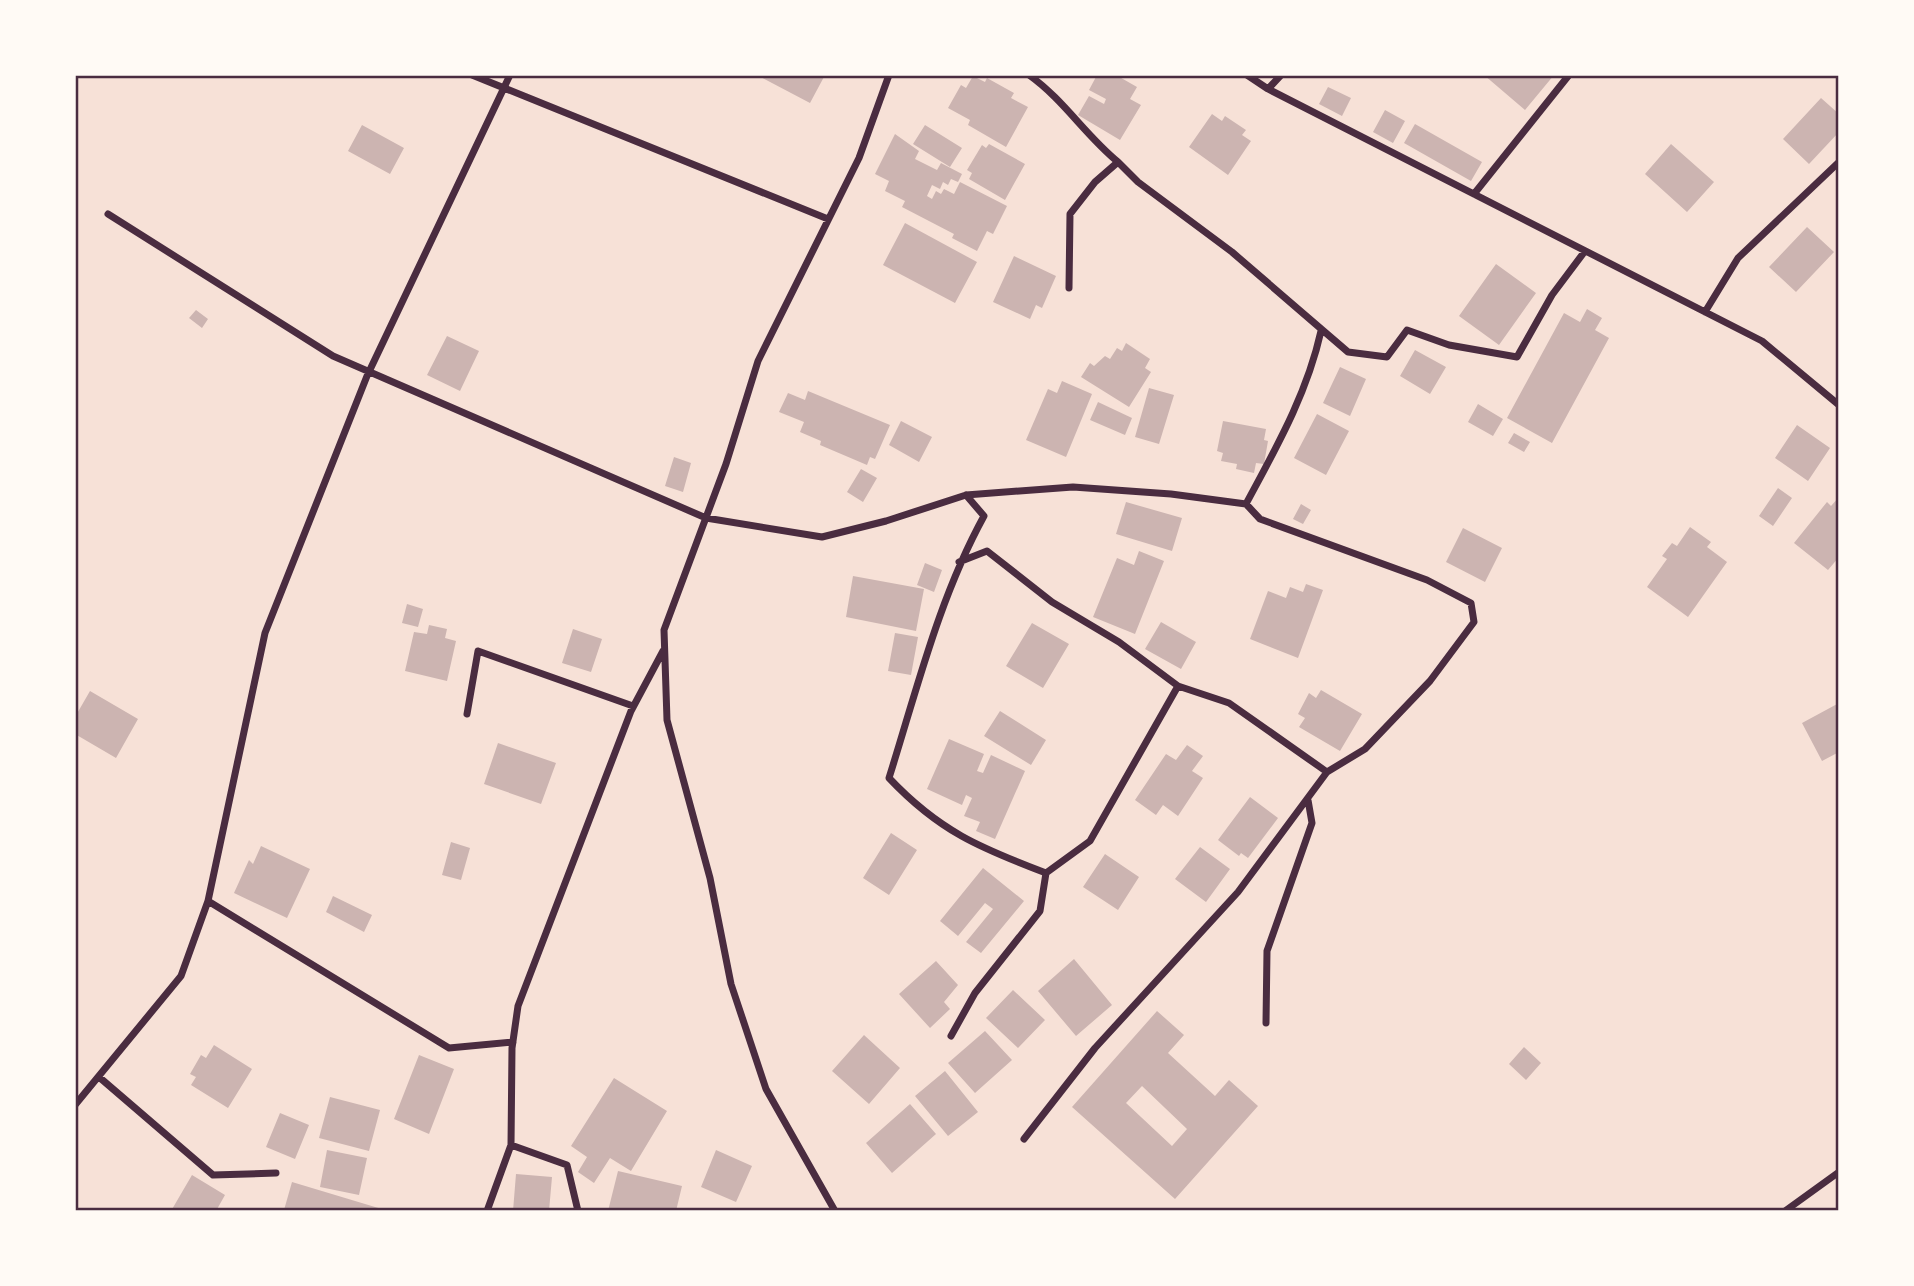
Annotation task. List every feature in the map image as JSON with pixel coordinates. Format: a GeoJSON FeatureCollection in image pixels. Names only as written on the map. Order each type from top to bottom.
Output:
{"type":"FeatureCollection","features":[{"type":"Feature","properties":{"kind":"street"},"geometry":{"type":"LineString","coordinates":[[472,75],[828,219]]}},
{"type":"Feature","properties":{"kind":"street"},"geometry":{"type":"LineString","coordinates":[[75,1105],[181,976],[208,901],[265,632],[369,372],[510,75]]}},
{"type":"Feature","properties":{"kind":"street"},"geometry":{"type":"LineString","coordinates":[[835,1211],[766,1089],[731,984],[710,878],[667,720],[663,650],[664,630],[706,518],[758,361],[859,158],[889,75]]}},
{"type":"Feature","properties":{"kind":"street"},"geometry":{"type":"LineString","coordinates":[[1029,75],[1059,98],[1104,150],[1138,182],[1174,207],[1272,285],[1321,331],[1348,352],[1387,357],[1407,330],[1449,345],[1517,357],[1552,295],[1585,251]]}},
{"type":"Feature","properties":{"kind":"street"},"geometry":{"type":"LineString","coordinates":[[1247,75],[1268,89],[1762,341],[1839,405]]}},
{"type":"Feature","properties":{"kind":"street"},"geometry":{"type":"LineString","coordinates":[[1268,89],[1281,75]]}},
{"type":"Feature","properties":{"kind":"street"},"geometry":{"type":"LineString","coordinates":[[1474,194],[1569,75]]}},
{"type":"Feature","properties":{"kind":"street"},"geometry":{"type":"LineString","coordinates":[[1069,288],[1070,214],[1095,181],[1118,162]]}},
{"type":"Feature","properties":{"kind":"street"},"geometry":{"type":"LineString","coordinates":[[1705,312],[1738,258],[1839,162]]}},
{"type":"Feature","properties":{"kind":"street"},"geometry":{"type":"LineString","coordinates":[[108,214],[333,356],[706,518],[822,537],[886,521],[966,495],[1073,487],[1171,494],[1246,504],[1260,519],[1427,580],[1471,603],[1474,622],[1430,681],[1365,749],[1327,772],[1238,892],[1096,1048],[1024,1139]]}},
{"type":"Feature","properties":{"kind":"street"},"geometry":{"type":"LineString","coordinates":[[1246,504],[1290,422],[1314,363],[1321,331]]}},
{"type":"Feature","properties":{"kind":"street"},"geometry":{"type":"LineString","coordinates":[[966,495],[984,516],[959,562],[941,608],[889,778],[915,805],[972,844],[1046,873]]}},
{"type":"Feature","properties":{"kind":"street"},"geometry":{"type":"LineString","coordinates":[[959,562],[987,551],[1052,602],[1119,642],[1178,685],[1228,703],[1327,772]]}},
{"type":"Feature","properties":{"kind":"street"},"geometry":{"type":"LineString","coordinates":[[487,1211],[511,1145],[513,1042],[518,1006],[633,706],[663,650]]}},
{"type":"Feature","properties":{"kind":"street"},"geometry":{"type":"LineString","coordinates":[[467,714],[478,651],[633,706]]}},
{"type":"Feature","properties":{"kind":"street"},"geometry":{"type":"LineString","coordinates":[[951,1036],[975,993],[1040,911],[1046,873],[1090,841],[1178,685]]}},
{"type":"Feature","properties":{"kind":"street"},"geometry":{"type":"LineString","coordinates":[[1266,1023],[1267,951],[1312,823],[1308,799]]}},
{"type":"Feature","properties":{"kind":"street"},"geometry":{"type":"LineString","coordinates":[[208,901],[449,1048],[513,1042]]}},
{"type":"Feature","properties":{"kind":"street"},"geometry":{"type":"LineString","coordinates":[[99,1077],[212,1175],[276,1173]]}},
{"type":"Feature","properties":{"kind":"street"},"geometry":{"type":"LineString","coordinates":[[511,1145],[567,1165],[579,1211]]}},
{"type":"Feature","properties":{"kind":"street"},"geometry":{"type":"LineString","coordinates":[[1786,1211],[1839,1172]]}},
{"type":"Feature","properties":{"kind":"building"},"geometry":{"type":"Polygon","coordinates":[[[757,75],[825,75],[810,103],[757,75]]]}},
{"type":"Feature","properties":{"kind":"building"},"geometry":{"type":"Polygon","coordinates":[[[1097,75],[1116,75],[1137,87],[1130,99],[1141,105],[1120,140],[1078,115],[1089,96],[1104,104],[1106,99],[1089,90],[1097,75]]]}},
{"type":"Feature","properties":{"kind":"building"},"geometry":{"type":"Polygon","coordinates":[[[1484,75],[1554,75],[1525,110],[1484,75]]]}},
{"type":"Feature","properties":{"kind":"building"},"geometry":{"type":"Polygon","coordinates":[[[973,76],[985,82],[987,78],[1014,93],[1011,98],[1028,107],[1006,147],[968,125],[970,120],[948,108],[961,85],[966,88],[973,76]]]}},
{"type":"Feature","properties":{"kind":"building"},"geometry":{"type":"Polygon","coordinates":[[[1328,87],[1351,98],[1342,116],[1319,104],[1328,87]]]}},
{"type":"Feature","properties":{"kind":"building"},"geometry":{"type":"Polygon","coordinates":[[[1821,98],[1839,114],[1839,132],[1809,164],[1783,139],[1821,98]]]}},
{"type":"Feature","properties":{"kind":"building"},"geometry":{"type":"Polygon","coordinates":[[[1385,110],[1405,121],[1393,143],[1373,132],[1385,110]]]}},
{"type":"Feature","properties":{"kind":"building"},"geometry":{"type":"Polygon","coordinates":[[[1212,114],[1222,121],[1225,116],[1246,130],[1242,135],[1251,141],[1228,175],[1189,147],[1212,114]]]}},
{"type":"Feature","properties":{"kind":"building"},"geometry":{"type":"Polygon","coordinates":[[[1415,124],[1482,162],[1471,181],[1404,143],[1415,124]]]}},
{"type":"Feature","properties":{"kind":"building"},"geometry":{"type":"Polygon","coordinates":[[[362,125],[404,148],[390,174],[348,151],[362,125]]]}},
{"type":"Feature","properties":{"kind":"building"},"geometry":{"type":"Polygon","coordinates":[[[925,125],[962,148],[950,167],[913,144],[925,125]]]}},
{"type":"Feature","properties":{"kind":"building"},"geometry":{"type":"Polygon","coordinates":[[[895,134],[919,151],[915,159],[937,170],[941,163],[962,174],[958,182],[951,179],[948,185],[943,182],[940,189],[932,185],[927,196],[932,199],[936,191],[941,194],[944,189],[954,194],[960,182],[1007,206],[993,234],[987,231],[977,251],[952,238],[954,234],[902,207],[905,201],[885,191],[889,181],[875,174],[895,134]]]}},
{"type":"Feature","properties":{"kind":"building"},"geometry":{"type":"Polygon","coordinates":[[[989,144],[1025,164],[1005,200],[969,179],[972,173],[967,170],[982,145],[986,148],[989,144]]]}},
{"type":"Feature","properties":{"kind":"building"},"geometry":{"type":"Polygon","coordinates":[[[1671,144],[1714,182],[1687,212],[1645,174],[1671,144]]]}},
{"type":"Feature","properties":{"kind":"building"},"geometry":{"type":"Polygon","coordinates":[[[905,223],[977,262],[955,303],[883,265],[905,223]]]}},
{"type":"Feature","properties":{"kind":"building"},"geometry":{"type":"Polygon","coordinates":[[[1807,227],[1834,252],[1796,292],[1769,267],[1807,227]]]}},
{"type":"Feature","properties":{"kind":"building"},"geometry":{"type":"Polygon","coordinates":[[[1014,256],[1056,276],[1042,308],[1036,305],[1030,319],[993,302],[1014,256]]]}},
{"type":"Feature","properties":{"kind":"building"},"geometry":{"type":"Polygon","coordinates":[[[1496,264],[1536,293],[1499,345],[1459,316],[1496,264]]]}},
{"type":"Feature","properties":{"kind":"building"},"geometry":{"type":"Polygon","coordinates":[[[1587,309],[1602,318],[1595,330],[1609,338],[1552,443],[1507,418],[1564,313],[1580,322],[1587,309]]]}},
{"type":"Feature","properties":{"kind":"building"},"geometry":{"type":"Polygon","coordinates":[[[196,310],[208,319],[202,328],[189,318],[196,310]]]}},
{"type":"Feature","properties":{"kind":"building"},"geometry":{"type":"Polygon","coordinates":[[[447,336],[479,351],[460,391],[427,375],[447,336]]]}},
{"type":"Feature","properties":{"kind":"building"},"geometry":{"type":"Polygon","coordinates":[[[1126,343],[1150,359],[1145,368],[1151,372],[1129,407],[1081,377],[1090,363],[1094,366],[1105,356],[1110,359],[1117,348],[1122,351],[1126,343]]]}},
{"type":"Feature","properties":{"kind":"building"},"geometry":{"type":"Polygon","coordinates":[[[1415,350],[1446,367],[1430,394],[1400,376],[1415,350]]]}},
{"type":"Feature","properties":{"kind":"building"},"geometry":{"type":"Polygon","coordinates":[[[1340,367],[1366,379],[1350,416],[1323,403],[1340,367]]]}},
{"type":"Feature","properties":{"kind":"building"},"geometry":{"type":"Polygon","coordinates":[[[1062,381],[1092,394],[1066,457],[1026,440],[1048,389],[1057,393],[1062,381]]]}},
{"type":"Feature","properties":{"kind":"building"},"geometry":{"type":"Polygon","coordinates":[[[1149,388],[1174,395],[1159,444],[1135,437],[1149,388]]]}},
{"type":"Feature","properties":{"kind":"building"},"geometry":{"type":"Polygon","coordinates":[[[808,391],[890,425],[875,459],[870,457],[867,465],[820,445],[821,441],[800,432],[804,422],[779,412],[788,393],[805,400],[808,391]]]}},
{"type":"Feature","properties":{"kind":"building"},"geometry":{"type":"Polygon","coordinates":[[[1098,402],[1132,418],[1125,435],[1090,420],[1098,402]]]}},
{"type":"Feature","properties":{"kind":"building"},"geometry":{"type":"Polygon","coordinates":[[[1478,404],[1503,419],[1493,436],[1468,422],[1478,404]]]}},
{"type":"Feature","properties":{"kind":"building"},"geometry":{"type":"Polygon","coordinates":[[[1317,414],[1349,431],[1326,475],[1294,458],[1317,414]]]}},
{"type":"Feature","properties":{"kind":"building"},"geometry":{"type":"Polygon","coordinates":[[[901,421],[932,437],[919,462],[889,445],[901,421]]]}},
{"type":"Feature","properties":{"kind":"building"},"geometry":{"type":"Polygon","coordinates":[[[1223,421],[1266,429],[1264,440],[1268,441],[1264,464],[1256,463],[1254,473],[1236,469],[1237,464],[1221,461],[1223,453],[1217,451],[1223,421]]]}},
{"type":"Feature","properties":{"kind":"building"},"geometry":{"type":"Polygon","coordinates":[[[1797,425],[1830,448],[1808,481],[1775,458],[1797,425]]]}},
{"type":"Feature","properties":{"kind":"building"},"geometry":{"type":"Polygon","coordinates":[[[1514,433],[1530,442],[1524,452],[1508,443],[1514,433]]]}},
{"type":"Feature","properties":{"kind":"building"},"geometry":{"type":"Polygon","coordinates":[[[674,457],[691,463],[683,492],[665,486],[674,457]]]}},
{"type":"Feature","properties":{"kind":"building"},"geometry":{"type":"Polygon","coordinates":[[[861,469],[877,478],[863,502],[847,492],[861,469]]]}},
{"type":"Feature","properties":{"kind":"building"},"geometry":{"type":"Polygon","coordinates":[[[1778,488],[1792,498],[1773,526],[1759,516],[1778,488]]]}},
{"type":"Feature","properties":{"kind":"building"},"geometry":{"type":"Polygon","coordinates":[[[1839,497],[1839,557],[1828,570],[1794,543],[1827,502],[1831,506],[1839,497]]]}},
{"type":"Feature","properties":{"kind":"building"},"geometry":{"type":"Polygon","coordinates":[[[1126,502],[1182,518],[1172,551],[1116,534],[1126,502]]]}},
{"type":"Feature","properties":{"kind":"building"},"geometry":{"type":"Polygon","coordinates":[[[1301,504],[1311,510],[1303,524],[1293,519],[1301,504]]]}},
{"type":"Feature","properties":{"kind":"building"},"geometry":{"type":"Polygon","coordinates":[[[1690,527],[1711,542],[1707,547],[1727,562],[1688,617],[1647,587],[1667,559],[1662,556],[1672,543],[1677,546],[1690,527]]]}},
{"type":"Feature","properties":{"kind":"building"},"geometry":{"type":"Polygon","coordinates":[[[1463,528],[1502,548],[1485,582],[1446,562],[1463,528]]]}},
{"type":"Feature","properties":{"kind":"building"},"geometry":{"type":"Polygon","coordinates":[[[1139,551],[1164,561],[1135,634],[1093,617],[1117,558],[1134,565],[1139,551]]]}},
{"type":"Feature","properties":{"kind":"building"},"geometry":{"type":"Polygon","coordinates":[[[925,563],[942,570],[934,592],[917,585],[925,563]]]}},
{"type":"Feature","properties":{"kind":"building"},"geometry":{"type":"Polygon","coordinates":[[[853,576],[924,589],[916,631],[846,617],[853,576]]]}},
{"type":"Feature","properties":{"kind":"building"},"geometry":{"type":"Polygon","coordinates":[[[1306,584],[1323,590],[1298,658],[1250,639],[1268,591],[1286,598],[1290,587],[1303,592],[1306,584]]]}},
{"type":"Feature","properties":{"kind":"building"},"geometry":{"type":"Polygon","coordinates":[[[407,604],[423,609],[418,627],[402,623],[407,604]]]}},
{"type":"Feature","properties":{"kind":"building"},"geometry":{"type":"Polygon","coordinates":[[[1161,622],[1196,642],[1181,669],[1145,649],[1161,622]]]}},
{"type":"Feature","properties":{"kind":"building"},"geometry":{"type":"Polygon","coordinates":[[[1032,623],[1069,644],[1043,688],[1006,666],[1032,623]]]}},
{"type":"Feature","properties":{"kind":"building"},"geometry":{"type":"Polygon","coordinates":[[[429,625],[447,629],[445,638],[456,641],[447,681],[405,671],[414,632],[427,634],[429,625]]]}},
{"type":"Feature","properties":{"kind":"building"},"geometry":{"type":"Polygon","coordinates":[[[573,629],[602,639],[591,672],[562,663],[573,629]]]}},
{"type":"Feature","properties":{"kind":"building"},"geometry":{"type":"Polygon","coordinates":[[[895,633],[918,637],[911,675],[888,671],[895,633]]]}},
{"type":"Feature","properties":{"kind":"building"},"geometry":{"type":"Polygon","coordinates":[[[1321,690],[1362,714],[1340,751],[1299,727],[1305,718],[1298,714],[1309,693],[1316,698],[1321,690]]]}},
{"type":"Feature","properties":{"kind":"building"},"geometry":{"type":"Polygon","coordinates":[[[90,691],[138,719],[116,758],[75,734],[75,717],[90,691]]]}},
{"type":"Feature","properties":{"kind":"building"},"geometry":{"type":"Polygon","coordinates":[[[1839,703],[1839,752],[1822,761],[1802,723],[1839,703]]]}},
{"type":"Feature","properties":{"kind":"building"},"geometry":{"type":"Polygon","coordinates":[[[1000,711],[1046,740],[1031,765],[984,736],[1000,711]]]}},
{"type":"Feature","properties":{"kind":"building"},"geometry":{"type":"Polygon","coordinates":[[[949,739],[984,754],[977,771],[983,773],[991,755],[1025,771],[995,839],[976,831],[980,822],[964,816],[972,798],[966,795],[962,805],[927,789],[949,739]]]}},
{"type":"Feature","properties":{"kind":"building"},"geometry":{"type":"Polygon","coordinates":[[[498,743],[556,763],[541,804],[484,784],[498,743]]]}},
{"type":"Feature","properties":{"kind":"building"},"geometry":{"type":"Polygon","coordinates":[[[1187,745],[1203,756],[1192,771],[1203,778],[1178,816],[1163,805],[1156,815],[1135,800],[1166,754],[1176,760],[1187,745]]]}},
{"type":"Feature","properties":{"kind":"building"},"geometry":{"type":"Polygon","coordinates":[[[1250,797],[1278,818],[1248,858],[1241,853],[1239,856],[1218,840],[1250,797]]]}},
{"type":"Feature","properties":{"kind":"building"},"geometry":{"type":"Polygon","coordinates":[[[891,833],[917,850],[889,895],[863,878],[891,833]]]}},
{"type":"Feature","properties":{"kind":"building"},"geometry":{"type":"Polygon","coordinates":[[[451,842],[470,848],[461,880],[442,875],[451,842]]]}},
{"type":"Feature","properties":{"kind":"building"},"geometry":{"type":"Polygon","coordinates":[[[261,846],[310,869],[287,918],[234,893],[249,860],[253,864],[261,846]]]}},
{"type":"Feature","properties":{"kind":"building"},"geometry":{"type":"Polygon","coordinates":[[[1200,847],[1230,869],[1206,902],[1175,879],[1200,847]]]}},
{"type":"Feature","properties":{"kind":"building"},"geometry":{"type":"Polygon","coordinates":[[[1105,854],[1139,877],[1118,910],[1083,887],[1105,854]]]}},
{"type":"Feature","properties":{"kind":"building"},"geometry":{"type":"Polygon","coordinates":[[[983,868],[1024,901],[981,953],[966,942],[993,909],[985,903],[958,936],[940,921],[983,868]]]}},
{"type":"Feature","properties":{"kind":"building"},"geometry":{"type":"Polygon","coordinates":[[[333,896],[372,915],[364,932],[326,912],[333,896]]]}},
{"type":"Feature","properties":{"kind":"building"},"geometry":{"type":"Polygon","coordinates":[[[1074,959],[1112,1005],[1076,1036],[1038,991],[1074,959]]]}},
{"type":"Feature","properties":{"kind":"building"},"geometry":{"type":"Polygon","coordinates":[[[936,961],[958,985],[944,1002],[950,1009],[930,1028],[899,994],[936,961]]]}},
{"type":"Feature","properties":{"kind":"building"},"geometry":{"type":"Polygon","coordinates":[[[1013,990],[1045,1020],[1018,1048],[986,1018],[1013,990]]]}},
{"type":"Feature","properties":{"kind":"building"},"geometry":{"type":"Polygon","coordinates":[[[1157,1011],[1184,1035],[1168,1053],[1215,1096],[1229,1080],[1258,1106],[1175,1199],[1072,1107],[1157,1011]],[[1142,1086],[1126,1103],[1172,1146],[1187,1129],[1142,1086]]]}},
{"type":"Feature","properties":{"kind":"building"},"geometry":{"type":"Polygon","coordinates":[[[985,1031],[1012,1060],[975,1093],[948,1063],[985,1031]]]}},
{"type":"Feature","properties":{"kind":"building"},"geometry":{"type":"Polygon","coordinates":[[[864,1035],[900,1068],[869,1104],[832,1071],[864,1035]]]}},
{"type":"Feature","properties":{"kind":"building"},"geometry":{"type":"Polygon","coordinates":[[[214,1045],[252,1069],[228,1108],[191,1085],[196,1077],[190,1074],[201,1055],[206,1058],[214,1045]]]}},
{"type":"Feature","properties":{"kind":"building"},"geometry":{"type":"Polygon","coordinates":[[[1524,1047],[1541,1063],[1526,1080],[1509,1064],[1524,1047]]]}},
{"type":"Feature","properties":{"kind":"building"},"geometry":{"type":"Polygon","coordinates":[[[419,1055],[454,1069],[429,1134],[394,1119],[419,1055]]]}},
{"type":"Feature","properties":{"kind":"building"},"geometry":{"type":"Polygon","coordinates":[[[945,1071],[978,1112],[948,1136],[915,1096],[945,1071]]]}},
{"type":"Feature","properties":{"kind":"building"},"geometry":{"type":"Polygon","coordinates":[[[614,1078],[667,1111],[631,1171],[610,1158],[594,1183],[578,1172],[587,1157],[571,1146],[614,1078]]]}},
{"type":"Feature","properties":{"kind":"building"},"geometry":{"type":"Polygon","coordinates":[[[330,1097],[380,1110],[369,1151],[319,1138],[330,1097]]]}},
{"type":"Feature","properties":{"kind":"building"},"geometry":{"type":"Polygon","coordinates":[[[910,1104],[936,1134],[892,1173],[866,1143],[910,1104]]]}},
{"type":"Feature","properties":{"kind":"building"},"geometry":{"type":"Polygon","coordinates":[[[280,1113],[309,1125],[295,1159],[266,1147],[280,1113]]]}},
{"type":"Feature","properties":{"kind":"building"},"geometry":{"type":"Polygon","coordinates":[[[327,1150],[367,1158],[359,1195],[320,1187],[327,1150]]]}},
{"type":"Feature","properties":{"kind":"building"},"geometry":{"type":"Polygon","coordinates":[[[716,1150],[752,1166],[736,1202],[701,1187],[716,1150]]]}},
{"type":"Feature","properties":{"kind":"building"},"geometry":{"type":"Polygon","coordinates":[[[618,1171],[682,1186],[676,1211],[608,1211],[618,1171]]]}},
{"type":"Feature","properties":{"kind":"building"},"geometry":{"type":"Polygon","coordinates":[[[516,1174],[552,1177],[549,1211],[513,1211],[516,1174]]]}},
{"type":"Feature","properties":{"kind":"building"},"geometry":{"type":"Polygon","coordinates":[[[192,1175],[225,1195],[216,1211],[171,1211],[192,1175]]]}},
{"type":"Feature","properties":{"kind":"building"},"geometry":{"type":"Polygon","coordinates":[[[292,1182],[385,1210],[385,1211],[284,1210],[292,1182]]]}}]}
